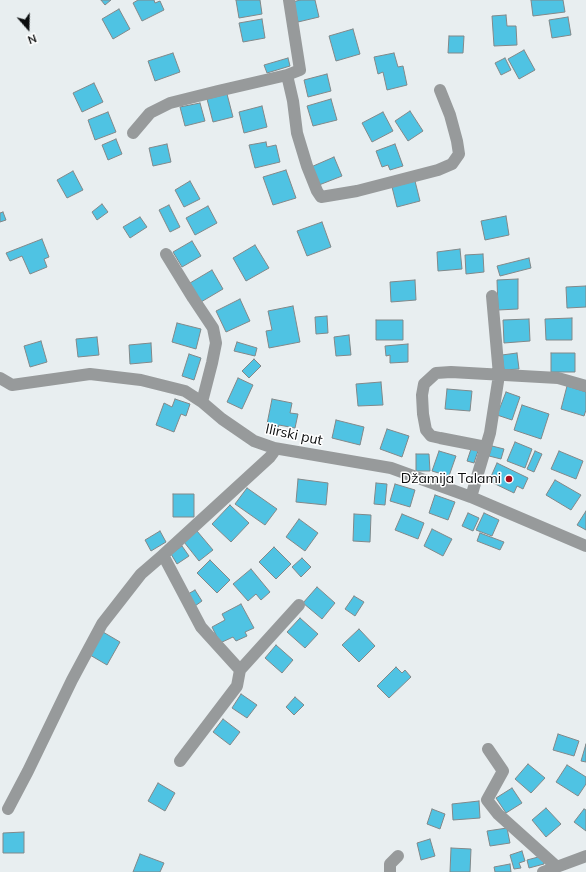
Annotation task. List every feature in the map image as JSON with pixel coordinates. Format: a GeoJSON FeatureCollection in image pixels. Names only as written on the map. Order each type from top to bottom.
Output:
{"type":"FeatureCollection","features":[{"type":"Feature","properties":{"kind":"street"},"geometry":{"type":"LineString","coordinates":[[133,133],[150,113],[170,103],[287,76],[300,70],[290,0]]}},
{"type":"Feature","properties":{"kind":"street"},"geometry":{"type":"LineString","coordinates":[[287,76],[294,102],[296,133],[307,166],[321,197],[357,191],[438,170],[452,164],[459,154],[457,141],[450,115],[440,90]]}},
{"type":"Feature","properties":{"kind":"street"},"geometry":{"type":"LineString","coordinates":[[166,254],[213,328],[216,343],[202,402]]}},
{"type":"Feature","properties":{"kind":"street"},"geometry":{"type":"LineString","coordinates":[[471,497],[490,433],[499,375],[492,296]]}},
{"type":"Feature","properties":{"kind":"street"},"geometry":{"type":"LineString","coordinates":[[486,446],[431,436],[426,430],[423,414],[424,384],[436,373],[558,378],[586,386]]}},
{"type":"Feature","properties":{"kind":"street","name":"Ilirski put"},"geometry":{"type":"LineString","coordinates":[[0,378],[12,385],[90,374],[141,380],[185,390],[222,419],[254,441],[274,448],[391,468],[471,497],[586,546]]}},
{"type":"Feature","properties":{"kind":"street"},"geometry":{"type":"LineString","coordinates":[[8,809],[72,680],[102,624],[141,574],[163,556],[270,457],[274,448]]}},
{"type":"Feature","properties":{"kind":"street"},"geometry":{"type":"LineString","coordinates":[[163,556],[201,627],[240,670]]}},
{"type":"Feature","properties":{"kind":"street"},"geometry":{"type":"LineString","coordinates":[[180,761],[237,686],[240,670],[299,605]]}},
{"type":"Feature","properties":{"kind":"street"},"geometry":{"type":"LineString","coordinates":[[488,749],[503,771],[488,800],[498,814],[557,867]]}},
{"type":"Feature","properties":{"kind":"street"},"geometry":{"type":"LineString","coordinates":[[390,872],[390,864],[398,856]]}},
{"type":"Feature","properties":{"kind":"street"},"geometry":{"type":"LineString","coordinates":[[543,872],[586,856]]}},
{"type":"Feature","properties":{"kind":"building"},"geometry":{"type":"Polygon","coordinates":[[[101,0],[111,0],[105,5],[101,0]]]}},
{"type":"Feature","properties":{"kind":"building"},"geometry":{"type":"Polygon","coordinates":[[[138,0],[154,0],[155,3],[160,1],[164,10],[142,21],[133,3],[138,0]]]}},
{"type":"Feature","properties":{"kind":"building"},"geometry":{"type":"Polygon","coordinates":[[[236,0],[260,0],[262,14],[239,18],[236,0]]]}},
{"type":"Feature","properties":{"kind":"building"},"geometry":{"type":"Polygon","coordinates":[[[300,0],[315,0],[319,17],[298,22],[293,2],[300,0]]]}},
{"type":"Feature","properties":{"kind":"building"},"geometry":{"type":"Polygon","coordinates":[[[531,0],[563,0],[565,12],[533,16],[531,0]]]}},
{"type":"Feature","properties":{"kind":"building"},"geometry":{"type":"Polygon","coordinates":[[[119,9],[130,29],[113,39],[102,19],[119,9]]]}},
{"type":"Feature","properties":{"kind":"building"},"geometry":{"type":"Polygon","coordinates":[[[506,15],[507,26],[516,26],[517,45],[494,46],[492,16],[506,15]]]}},
{"type":"Feature","properties":{"kind":"building"},"geometry":{"type":"Polygon","coordinates":[[[568,17],[571,35],[552,38],[549,20],[568,17]]]}},
{"type":"Feature","properties":{"kind":"building"},"geometry":{"type":"Polygon","coordinates":[[[262,19],[265,38],[243,42],[239,23],[262,19]]]}},
{"type":"Feature","properties":{"kind":"building"},"geometry":{"type":"Polygon","coordinates":[[[353,29],[360,54],[336,61],[329,36],[353,29]]]}},
{"type":"Feature","properties":{"kind":"building"},"geometry":{"type":"Polygon","coordinates":[[[449,36],[464,36],[463,53],[448,53],[449,36]]]}},
{"type":"Feature","properties":{"kind":"building"},"geometry":{"type":"Polygon","coordinates":[[[524,50],[535,70],[519,79],[508,59],[524,50]]]}},
{"type":"Feature","properties":{"kind":"building"},"geometry":{"type":"Polygon","coordinates":[[[173,53],[180,72],[155,81],[148,61],[173,53]]]}},
{"type":"Feature","properties":{"kind":"building"},"geometry":{"type":"Polygon","coordinates":[[[394,53],[398,67],[403,66],[407,85],[387,90],[383,72],[378,74],[374,57],[394,53]]]}},
{"type":"Feature","properties":{"kind":"building"},"geometry":{"type":"Polygon","coordinates":[[[288,58],[290,66],[267,73],[264,65],[288,58]]]}},
{"type":"Feature","properties":{"kind":"building"},"geometry":{"type":"Polygon","coordinates":[[[505,58],[511,70],[501,75],[495,63],[505,58]]]}},
{"type":"Feature","properties":{"kind":"building"},"geometry":{"type":"Polygon","coordinates":[[[327,74],[331,91],[308,97],[304,80],[327,74]]]}},
{"type":"Feature","properties":{"kind":"building"},"geometry":{"type":"Polygon","coordinates":[[[94,83],[103,102],[82,112],[73,93],[94,83]]]}},
{"type":"Feature","properties":{"kind":"building"},"geometry":{"type":"Polygon","coordinates":[[[227,94],[233,117],[213,122],[207,99],[227,94]]]}},
{"type":"Feature","properties":{"kind":"building"},"geometry":{"type":"Polygon","coordinates":[[[331,99],[337,120],[313,126],[307,106],[331,99]]]}},
{"type":"Feature","properties":{"kind":"building"},"geometry":{"type":"Polygon","coordinates":[[[200,103],[205,121],[185,126],[180,107],[200,103]]]}},
{"type":"Feature","properties":{"kind":"building"},"geometry":{"type":"Polygon","coordinates":[[[262,106],[267,127],[244,133],[239,112],[262,106]]]}},
{"type":"Feature","properties":{"kind":"building"},"geometry":{"type":"Polygon","coordinates":[[[410,111],[423,131],[408,141],[395,121],[410,111]]]}},
{"type":"Feature","properties":{"kind":"building"},"geometry":{"type":"Polygon","coordinates":[[[108,112],[116,132],[95,140],[88,120],[108,112]]]}},
{"type":"Feature","properties":{"kind":"building"},"geometry":{"type":"Polygon","coordinates":[[[383,112],[393,131],[372,142],[362,123],[383,112]]]}},
{"type":"Feature","properties":{"kind":"building"},"geometry":{"type":"Polygon","coordinates":[[[116,139],[122,154],[108,160],[102,145],[116,139]]]}},
{"type":"Feature","properties":{"kind":"building"},"geometry":{"type":"Polygon","coordinates":[[[266,142],[267,147],[276,145],[280,162],[255,168],[249,145],[266,142]]]}},
{"type":"Feature","properties":{"kind":"building"},"geometry":{"type":"Polygon","coordinates":[[[167,144],[171,162],[153,166],[149,148],[167,144]]]}},
{"type":"Feature","properties":{"kind":"building"},"geometry":{"type":"Polygon","coordinates":[[[395,144],[403,166],[390,170],[388,165],[382,167],[376,151],[395,144]]]}},
{"type":"Feature","properties":{"kind":"building"},"geometry":{"type":"Polygon","coordinates":[[[334,157],[342,176],[319,185],[311,167],[334,157]]]}},
{"type":"Feature","properties":{"kind":"building"},"geometry":{"type":"Polygon","coordinates":[[[286,170],[296,198],[273,205],[263,177],[286,170]]]}},
{"type":"Feature","properties":{"kind":"building"},"geometry":{"type":"Polygon","coordinates":[[[73,171],[83,190],[67,198],[57,180],[73,171]]]}},
{"type":"Feature","properties":{"kind":"building"},"geometry":{"type":"Polygon","coordinates":[[[190,181],[200,199],[184,207],[175,190],[190,181]]]}},
{"type":"Feature","properties":{"kind":"building"},"geometry":{"type":"Polygon","coordinates":[[[415,181],[420,201],[397,207],[392,187],[415,181]]]}},
{"type":"Feature","properties":{"kind":"building"},"geometry":{"type":"Polygon","coordinates":[[[102,204],[108,212],[97,220],[92,212],[102,204]]]}},
{"type":"Feature","properties":{"kind":"building"},"geometry":{"type":"Polygon","coordinates":[[[169,205],[180,227],[170,232],[159,210],[169,205]]]}},
{"type":"Feature","properties":{"kind":"building"},"geometry":{"type":"Polygon","coordinates":[[[208,206],[217,223],[195,235],[186,218],[208,206]]]}},
{"type":"Feature","properties":{"kind":"building"},"geometry":{"type":"Polygon","coordinates":[[[3,212],[6,220],[0,222],[0,213],[3,212]]]}},
{"type":"Feature","properties":{"kind":"building"},"geometry":{"type":"Polygon","coordinates":[[[506,216],[509,235],[485,240],[481,221],[506,216]]]}},
{"type":"Feature","properties":{"kind":"building"},"geometry":{"type":"Polygon","coordinates":[[[140,217],[147,227],[130,238],[123,227],[140,217]]]}},
{"type":"Feature","properties":{"kind":"building"},"geometry":{"type":"Polygon","coordinates":[[[322,222],[331,247],[307,256],[297,231],[322,222]]]}},
{"type":"Feature","properties":{"kind":"building"},"geometry":{"type":"Polygon","coordinates":[[[42,239],[49,257],[44,259],[47,267],[30,274],[22,256],[10,261],[6,253],[42,239]]]}},
{"type":"Feature","properties":{"kind":"building"},"geometry":{"type":"Polygon","coordinates":[[[192,241],[201,256],[182,267],[173,252],[192,241]]]}},
{"type":"Feature","properties":{"kind":"building"},"geometry":{"type":"Polygon","coordinates":[[[255,245],[269,268],[246,281],[233,258],[255,245]]]}},
{"type":"Feature","properties":{"kind":"building"},"geometry":{"type":"Polygon","coordinates":[[[460,249],[462,269],[438,271],[437,252],[460,249]]]}},
{"type":"Feature","properties":{"kind":"building"},"geometry":{"type":"Polygon","coordinates":[[[483,254],[484,272],[466,274],[465,255],[483,254]]]}},
{"type":"Feature","properties":{"kind":"building"},"geometry":{"type":"Polygon","coordinates":[[[529,258],[531,268],[500,276],[497,266],[529,258]]]}},
{"type":"Feature","properties":{"kind":"building"},"geometry":{"type":"Polygon","coordinates":[[[212,270],[223,289],[201,302],[190,283],[212,270]]]}},
{"type":"Feature","properties":{"kind":"building"},"geometry":{"type":"Polygon","coordinates":[[[518,279],[518,309],[498,310],[497,280],[518,279]]]}},
{"type":"Feature","properties":{"kind":"building"},"geometry":{"type":"Polygon","coordinates":[[[415,280],[416,300],[391,302],[390,282],[415,280]]]}},
{"type":"Feature","properties":{"kind":"building"},"geometry":{"type":"Polygon","coordinates":[[[586,286],[586,307],[567,308],[566,287],[586,286]]]}},
{"type":"Feature","properties":{"kind":"building"},"geometry":{"type":"Polygon","coordinates":[[[240,299],[250,321],[226,332],[216,311],[240,299]]]}},
{"type":"Feature","properties":{"kind":"building"},"geometry":{"type":"Polygon","coordinates":[[[293,306],[300,342],[269,348],[266,331],[272,330],[268,311],[293,306]]]}},
{"type":"Feature","properties":{"kind":"building"},"geometry":{"type":"Polygon","coordinates":[[[327,316],[328,333],[316,334],[315,317],[327,316]]]}},
{"type":"Feature","properties":{"kind":"building"},"geometry":{"type":"Polygon","coordinates":[[[572,318],[572,340],[546,340],[545,319],[572,318]]]}},
{"type":"Feature","properties":{"kind":"building"},"geometry":{"type":"Polygon","coordinates":[[[529,319],[530,341],[504,343],[503,320],[529,319]]]}},
{"type":"Feature","properties":{"kind":"building"},"geometry":{"type":"Polygon","coordinates":[[[376,320],[403,320],[403,340],[376,340],[376,320]]]}},
{"type":"Feature","properties":{"kind":"building"},"geometry":{"type":"Polygon","coordinates":[[[177,323],[201,329],[196,349],[172,342],[177,323]]]}},
{"type":"Feature","properties":{"kind":"building"},"geometry":{"type":"Polygon","coordinates":[[[349,335],[351,355],[336,356],[334,337],[349,335]]]}},
{"type":"Feature","properties":{"kind":"building"},"geometry":{"type":"Polygon","coordinates":[[[97,337],[99,355],[78,357],[76,339],[97,337]]]}},
{"type":"Feature","properties":{"kind":"building"},"geometry":{"type":"Polygon","coordinates":[[[41,341],[47,362],[30,367],[24,346],[41,341]]]}},
{"type":"Feature","properties":{"kind":"building"},"geometry":{"type":"Polygon","coordinates":[[[237,342],[257,348],[255,356],[234,351],[237,342]]]}},
{"type":"Feature","properties":{"kind":"building"},"geometry":{"type":"Polygon","coordinates":[[[151,343],[152,362],[130,364],[129,345],[151,343]]]}},
{"type":"Feature","properties":{"kind":"building"},"geometry":{"type":"Polygon","coordinates":[[[408,344],[408,362],[390,363],[390,355],[386,356],[385,346],[408,344]]]}},
{"type":"Feature","properties":{"kind":"building"},"geometry":{"type":"Polygon","coordinates":[[[517,353],[519,369],[504,370],[502,355],[517,353]]]}},
{"type":"Feature","properties":{"kind":"building"},"geometry":{"type":"Polygon","coordinates":[[[551,353],[575,353],[575,372],[551,372],[551,353]]]}},
{"type":"Feature","properties":{"kind":"building"},"geometry":{"type":"Polygon","coordinates":[[[189,354],[201,358],[194,380],[182,376],[189,354]]]}},
{"type":"Feature","properties":{"kind":"building"},"geometry":{"type":"Polygon","coordinates":[[[254,359],[261,366],[249,378],[242,371],[254,359]]]}},
{"type":"Feature","properties":{"kind":"building"},"geometry":{"type":"Polygon","coordinates":[[[238,378],[253,385],[242,409],[227,402],[238,378]]]}},
{"type":"Feature","properties":{"kind":"building"},"geometry":{"type":"Polygon","coordinates":[[[381,382],[383,405],[358,406],[356,384],[381,382]]]}},
{"type":"Feature","properties":{"kind":"building"},"geometry":{"type":"Polygon","coordinates":[[[567,386],[586,392],[586,410],[584,416],[561,409],[567,386]]]}},
{"type":"Feature","properties":{"kind":"building"},"geometry":{"type":"Polygon","coordinates":[[[447,389],[472,391],[470,411],[445,409],[447,389]]]}},
{"type":"Feature","properties":{"kind":"building"},"geometry":{"type":"Polygon","coordinates":[[[506,392],[520,397],[512,420],[497,415],[506,392]]]}},
{"type":"Feature","properties":{"kind":"building"},"geometry":{"type":"Polygon","coordinates":[[[175,399],[190,404],[186,416],[181,414],[174,432],[156,425],[164,403],[172,407],[175,399]]]}},
{"type":"Feature","properties":{"kind":"building"},"geometry":{"type":"Polygon","coordinates":[[[272,399],[292,403],[290,413],[298,414],[295,428],[279,425],[277,431],[266,429],[272,399]]]}},
{"type":"Feature","properties":{"kind":"building"},"geometry":{"type":"Polygon","coordinates":[[[522,405],[549,414],[541,439],[514,430],[522,405]]]}},
{"type":"Feature","properties":{"kind":"building"},"geometry":{"type":"Polygon","coordinates":[[[336,420],[364,427],[360,445],[332,438],[336,420]]]}},
{"type":"Feature","properties":{"kind":"building"},"geometry":{"type":"Polygon","coordinates":[[[387,429],[409,436],[402,457],[380,449],[387,429]]]}},
{"type":"Feature","properties":{"kind":"building"},"geometry":{"type":"Polygon","coordinates":[[[515,442],[532,449],[525,468],[507,461],[515,442]]]}},
{"type":"Feature","properties":{"kind":"building"},"geometry":{"type":"Polygon","coordinates":[[[492,446],[504,449],[501,459],[489,456],[492,446]]]}},
{"type":"Feature","properties":{"kind":"building"},"geometry":{"type":"Polygon","coordinates":[[[471,449],[478,451],[474,463],[467,461],[471,449]]]}},
{"type":"Feature","properties":{"kind":"building"},"geometry":{"type":"Polygon","coordinates":[[[439,451],[456,456],[449,476],[432,471],[439,451]]]}},
{"type":"Feature","properties":{"kind":"building"},"geometry":{"type":"Polygon","coordinates":[[[535,451],[542,454],[534,472],[527,469],[535,451]]]}},
{"type":"Feature","properties":{"kind":"building"},"geometry":{"type":"Polygon","coordinates":[[[559,451],[583,461],[576,479],[551,469],[559,451]]]}},
{"type":"Feature","properties":{"kind":"building"},"geometry":{"type":"Polygon","coordinates":[[[416,454],[429,454],[430,471],[416,471],[416,454]]]}},
{"type":"Feature","properties":{"kind":"building","name":"Džamija Talami"},"geometry":{"type":"Polygon","coordinates":[[[497,463],[528,478],[523,489],[517,486],[514,493],[489,481],[497,463]]]}},
{"type":"Feature","properties":{"kind":"building"},"geometry":{"type":"Polygon","coordinates":[[[298,479],[328,483],[326,505],[296,502],[298,479]]]}},
{"type":"Feature","properties":{"kind":"building"},"geometry":{"type":"Polygon","coordinates":[[[555,480],[581,495],[571,510],[546,495],[555,480]]]}},
{"type":"Feature","properties":{"kind":"building"},"geometry":{"type":"Polygon","coordinates":[[[376,483],[387,484],[385,505],[374,504],[376,483]]]}},
{"type":"Feature","properties":{"kind":"building"},"geometry":{"type":"Polygon","coordinates":[[[395,484],[415,490],[410,507],[390,501],[395,484]]]}},
{"type":"Feature","properties":{"kind":"building"},"geometry":{"type":"Polygon","coordinates":[[[247,488],[277,509],[265,525],[235,504],[247,488]]]}},
{"type":"Feature","properties":{"kind":"building"},"geometry":{"type":"Polygon","coordinates":[[[173,494],[194,494],[194,517],[173,517],[173,494]]]}},
{"type":"Feature","properties":{"kind":"building"},"geometry":{"type":"Polygon","coordinates":[[[435,495],[455,502],[448,520],[429,513],[435,495]]]}},
{"type":"Feature","properties":{"kind":"building"},"geometry":{"type":"Polygon","coordinates":[[[230,505],[249,523],[231,542],[212,524],[230,505]]]}},
{"type":"Feature","properties":{"kind":"building"},"geometry":{"type":"Polygon","coordinates":[[[586,511],[586,530],[577,525],[586,511]]]}},
{"type":"Feature","properties":{"kind":"building"},"geometry":{"type":"Polygon","coordinates":[[[468,513],[479,518],[473,531],[462,526],[468,513]]]}},
{"type":"Feature","properties":{"kind":"building"},"geometry":{"type":"Polygon","coordinates":[[[484,513],[499,520],[492,536],[476,530],[484,513]]]}},
{"type":"Feature","properties":{"kind":"building"},"geometry":{"type":"Polygon","coordinates":[[[354,514],[371,515],[370,542],[353,541],[354,514]]]}},
{"type":"Feature","properties":{"kind":"building"},"geometry":{"type":"Polygon","coordinates":[[[402,514],[424,523],[418,539],[395,530],[402,514]]]}},
{"type":"Feature","properties":{"kind":"building"},"geometry":{"type":"Polygon","coordinates":[[[299,519],[318,533],[305,551],[286,537],[299,519]]]}},
{"type":"Feature","properties":{"kind":"building"},"geometry":{"type":"Polygon","coordinates":[[[432,529],[452,539],[443,556],[424,546],[432,529]]]}},
{"type":"Feature","properties":{"kind":"building"},"geometry":{"type":"Polygon","coordinates":[[[160,531],[166,542],[151,551],[145,540],[160,531]]]}},
{"type":"Feature","properties":{"kind":"building"},"geometry":{"type":"Polygon","coordinates":[[[197,531],[213,550],[199,561],[184,542],[197,531]]]}},
{"type":"Feature","properties":{"kind":"building"},"geometry":{"type":"Polygon","coordinates":[[[480,533],[504,542],[500,550],[477,541],[480,533]]]}},
{"type":"Feature","properties":{"kind":"building"},"geometry":{"type":"Polygon","coordinates":[[[182,546],[189,556],[177,564],[171,554],[182,546]]]}},
{"type":"Feature","properties":{"kind":"building"},"geometry":{"type":"Polygon","coordinates":[[[274,547],[291,564],[276,579],[259,562],[274,547]]]}},
{"type":"Feature","properties":{"kind":"building"},"geometry":{"type":"Polygon","coordinates":[[[302,558],[311,567],[301,577],[292,567],[302,558]]]}},
{"type":"Feature","properties":{"kind":"building"},"geometry":{"type":"Polygon","coordinates":[[[210,560],[230,580],[217,593],[197,573],[210,560]]]}},
{"type":"Feature","properties":{"kind":"building"},"geometry":{"type":"Polygon","coordinates":[[[251,569],[270,592],[261,600],[256,594],[248,601],[233,584],[251,569]]]}},
{"type":"Feature","properties":{"kind":"building"},"geometry":{"type":"Polygon","coordinates":[[[317,587],[335,603],[322,619],[303,603],[317,587]]]}},
{"type":"Feature","properties":{"kind":"building"},"geometry":{"type":"Polygon","coordinates":[[[195,590],[202,601],[195,606],[188,594],[195,590]]]}},
{"type":"Feature","properties":{"kind":"building"},"geometry":{"type":"Polygon","coordinates":[[[354,596],[364,602],[355,616],[345,609],[354,596]]]}},
{"type":"Feature","properties":{"kind":"building"},"geometry":{"type":"Polygon","coordinates":[[[241,604],[254,628],[245,632],[247,636],[236,641],[233,637],[220,643],[212,627],[225,620],[222,614],[241,604]]]}},
{"type":"Feature","properties":{"kind":"building"},"geometry":{"type":"Polygon","coordinates":[[[300,618],[318,634],[305,648],[287,632],[300,618]]]}},
{"type":"Feature","properties":{"kind":"building"},"geometry":{"type":"Polygon","coordinates":[[[359,629],[375,646],[359,662],[342,645],[359,629]]]}},
{"type":"Feature","properties":{"kind":"building"},"geometry":{"type":"Polygon","coordinates":[[[103,632],[120,642],[107,665],[90,655],[103,632]]]}},
{"type":"Feature","properties":{"kind":"building"},"geometry":{"type":"Polygon","coordinates":[[[276,645],[293,660],[282,673],[265,658],[276,645]]]}},
{"type":"Feature","properties":{"kind":"building"},"geometry":{"type":"Polygon","coordinates":[[[396,667],[402,673],[405,670],[411,677],[389,698],[377,686],[396,667]]]}},
{"type":"Feature","properties":{"kind":"building"},"geometry":{"type":"Polygon","coordinates":[[[241,694],[257,705],[247,718],[232,708],[241,694]]]}},
{"type":"Feature","properties":{"kind":"building"},"geometry":{"type":"Polygon","coordinates":[[[295,697],[304,705],[294,715],[286,707],[295,697]]]}},
{"type":"Feature","properties":{"kind":"building"},"geometry":{"type":"Polygon","coordinates":[[[223,719],[240,732],[230,745],[213,732],[223,719]]]}},
{"type":"Feature","properties":{"kind":"building"},"geometry":{"type":"Polygon","coordinates":[[[558,734],[579,741],[574,756],[553,750],[558,734]]]}},
{"type":"Feature","properties":{"kind":"building"},"geometry":{"type":"Polygon","coordinates":[[[586,744],[586,762],[581,761],[586,744]]]}},
{"type":"Feature","properties":{"kind":"building"},"geometry":{"type":"Polygon","coordinates":[[[528,764],[545,778],[531,793],[515,779],[528,764]]]}},
{"type":"Feature","properties":{"kind":"building"},"geometry":{"type":"Polygon","coordinates":[[[567,765],[586,777],[586,784],[578,796],[556,782],[567,765]]]}},
{"type":"Feature","properties":{"kind":"building"},"geometry":{"type":"Polygon","coordinates":[[[158,783],[175,793],[165,811],[148,801],[158,783]]]}},
{"type":"Feature","properties":{"kind":"building"},"geometry":{"type":"Polygon","coordinates":[[[512,788],[522,803],[506,813],[496,798],[512,788]]]}},
{"type":"Feature","properties":{"kind":"building"},"geometry":{"type":"Polygon","coordinates":[[[479,801],[480,818],[453,820],[452,804],[479,801]]]}},
{"type":"Feature","properties":{"kind":"building"},"geometry":{"type":"Polygon","coordinates":[[[546,808],[561,824],[546,837],[532,820],[546,808]]]}},
{"type":"Feature","properties":{"kind":"building"},"geometry":{"type":"Polygon","coordinates":[[[432,809],[445,814],[440,829],[427,824],[432,809]]]}},
{"type":"Feature","properties":{"kind":"building"},"geometry":{"type":"Polygon","coordinates":[[[584,809],[586,810],[586,831],[574,822],[584,809]]]}},
{"type":"Feature","properties":{"kind":"building"},"geometry":{"type":"Polygon","coordinates":[[[507,828],[510,843],[490,846],[487,831],[507,828]]]}},
{"type":"Feature","properties":{"kind":"building"},"geometry":{"type":"Polygon","coordinates":[[[24,832],[24,853],[3,853],[3,833],[24,832]]]}},
{"type":"Feature","properties":{"kind":"building"},"geometry":{"type":"Polygon","coordinates":[[[430,839],[435,856],[421,860],[417,843],[430,839]]]}},
{"type":"Feature","properties":{"kind":"building"},"geometry":{"type":"Polygon","coordinates":[[[451,848],[471,849],[470,872],[450,872],[451,848]]]}},
{"type":"Feature","properties":{"kind":"building"},"geometry":{"type":"Polygon","coordinates":[[[522,851],[525,861],[519,863],[521,868],[514,869],[510,855],[522,851]]]}},
{"type":"Feature","properties":{"kind":"building"},"geometry":{"type":"Polygon","coordinates":[[[140,854],[164,863],[160,872],[133,872],[140,854]]]}},
{"type":"Feature","properties":{"kind":"building"},"geometry":{"type":"Polygon","coordinates":[[[542,856],[544,864],[529,868],[527,860],[542,856]]]}},
{"type":"Feature","properties":{"kind":"building"},"geometry":{"type":"Polygon","coordinates":[[[510,864],[511,872],[495,872],[494,867],[510,864]]]}},
{"type":"Feature","properties":{"kind":"place","name":"Džamija Talami"},"geometry":{"type":"Point","coordinates":[509,479]}}]}
